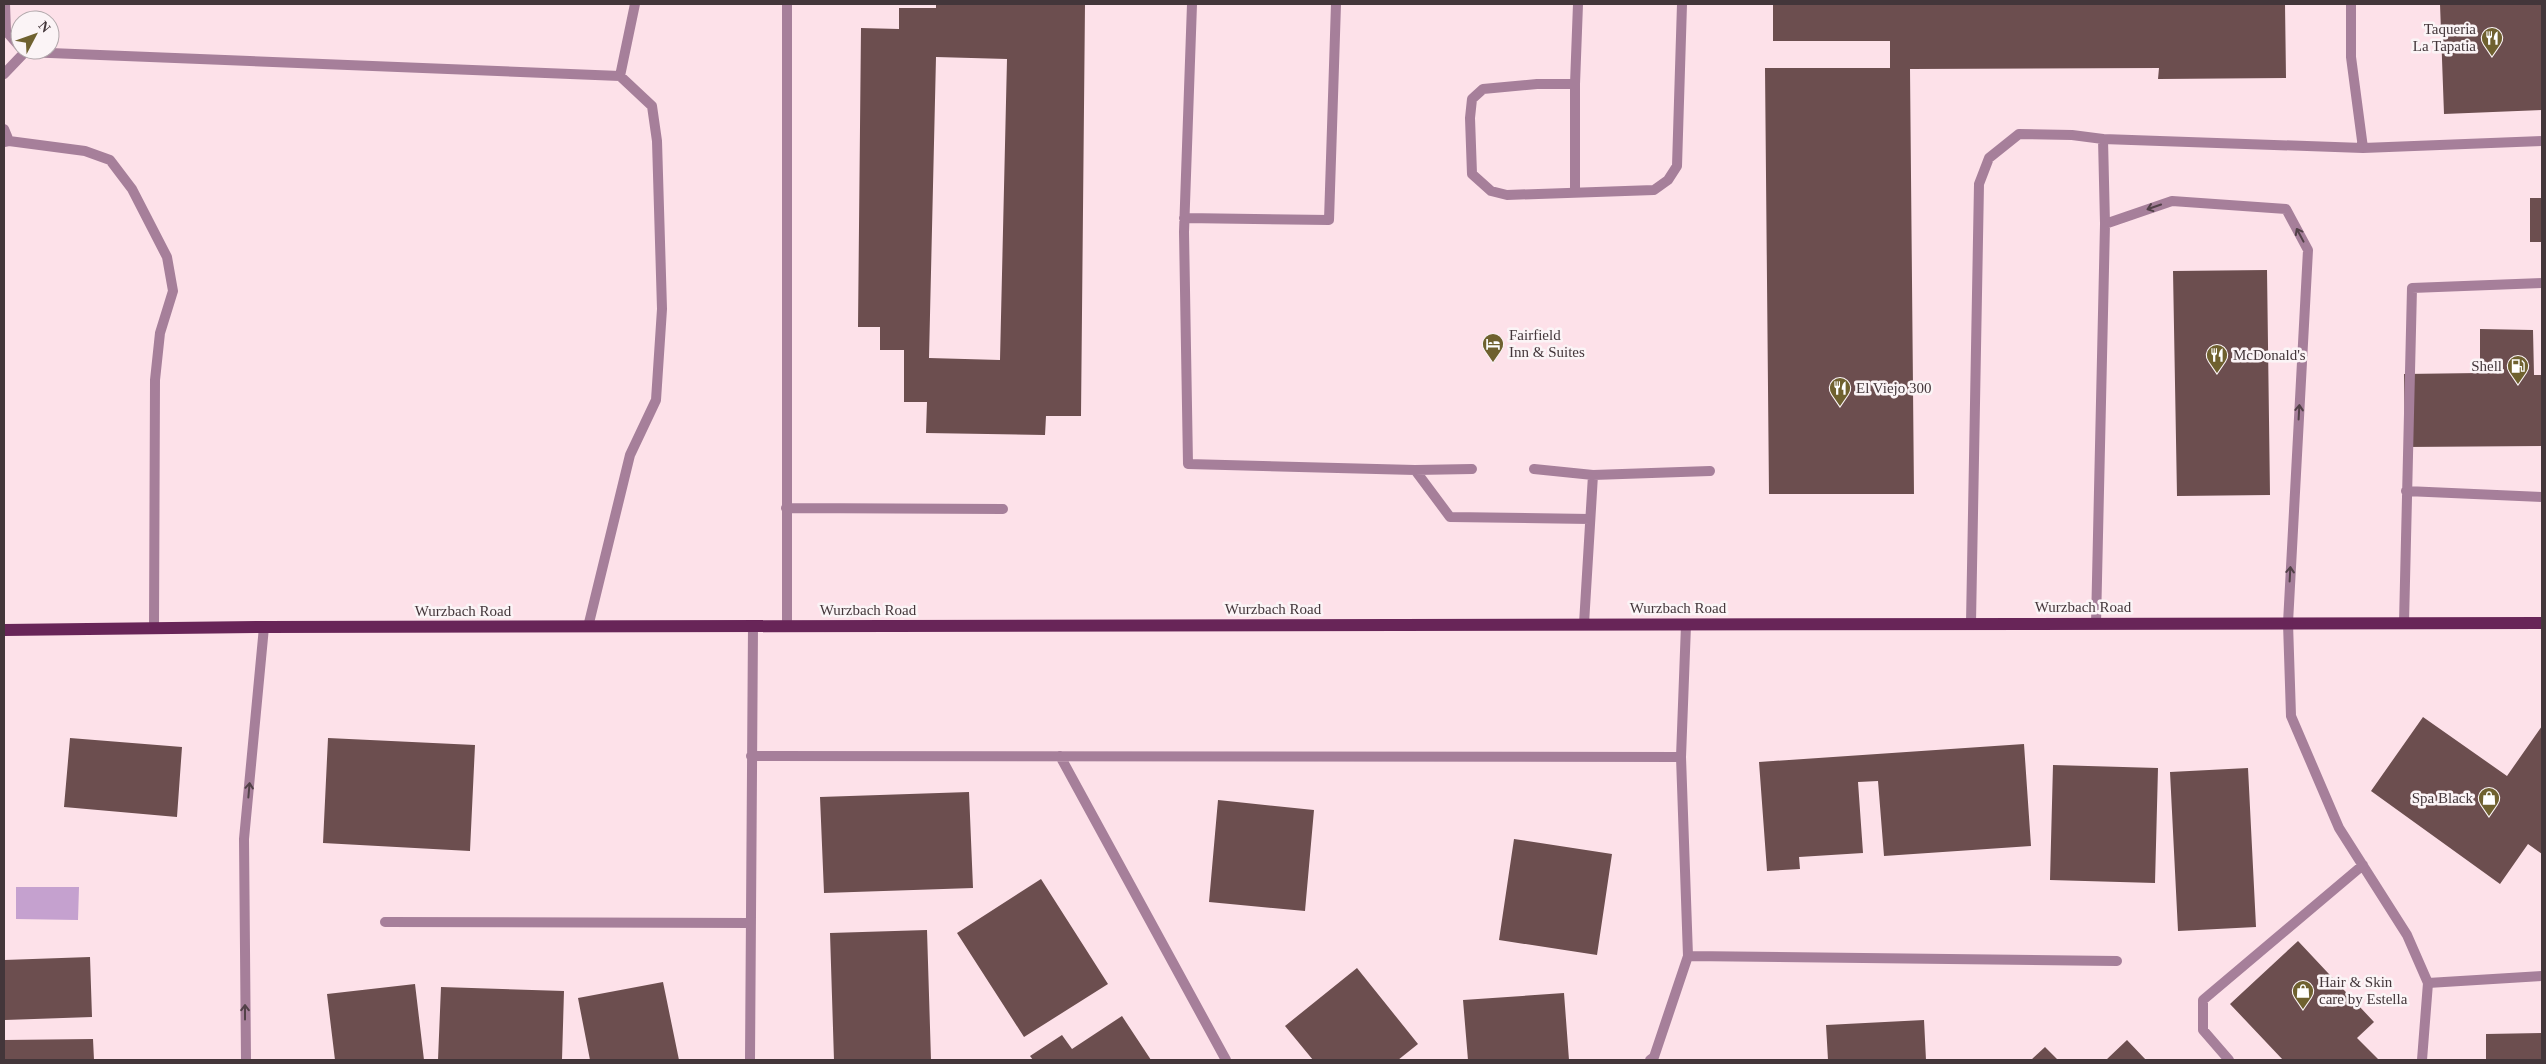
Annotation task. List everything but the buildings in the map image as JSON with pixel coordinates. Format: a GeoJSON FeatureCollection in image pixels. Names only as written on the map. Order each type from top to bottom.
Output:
{"type":"FeatureCollection","features":[{"type":"Feature","properties":{"kind":"main road","name":"Wurzbach Road"},"geometry":{"type":"LineString","coordinates":[[4,630],[264,627],[2542,623]]}},
{"type":"Feature","properties":{"kind":"lane"},"geometry":{"type":"LineString","coordinates":[[5,4],[6,31],[10,35]]}},
{"type":"Feature","properties":{"kind":"lane"},"geometry":{"type":"LineString","coordinates":[[620,76],[635,4]]}},
{"type":"Feature","properties":{"kind":"lane"},"geometry":{"type":"LineString","coordinates":[[787,4],[787,626]]}},
{"type":"Feature","properties":{"kind":"lane"},"geometry":{"type":"LineString","coordinates":[[1192,4],[1184,218],[1188,464],[1415,470],[1472,469]]}},
{"type":"Feature","properties":{"kind":"lane"},"geometry":{"type":"LineString","coordinates":[[1184,218],[1329,220],[1336,4]]}},
{"type":"Feature","properties":{"kind":"lane"},"geometry":{"type":"LineString","coordinates":[[1575,192],[1575,84],[1578,4]]}},
{"type":"Feature","properties":{"kind":"lane"},"geometry":{"type":"LineString","coordinates":[[1575,84],[1537,84],[1483,89],[1472,98],[1470,118],[1472,174],[1491,191],[1507,195],[1654,190],[1668,180],[1677,166],[1682,4]]}},
{"type":"Feature","properties":{"kind":"lane"},"geometry":{"type":"LineString","coordinates":[[2351,4],[2351,57],[2363,148]]}},
{"type":"Feature","properties":{"kind":"lane"},"geometry":{"type":"LineString","coordinates":[[60,52],[620,76],[652,106],[656,142],[662,309],[656,400],[630,455],[588,627]]}},
{"type":"Feature","properties":{"kind":"lane"},"geometry":{"type":"LineString","coordinates":[[4,74],[15,60]]}},
{"type":"Feature","properties":{"kind":"lane"},"geometry":{"type":"LineString","coordinates":[[4,128],[6,141],[85,151],[110,160],[132,189],[167,257],[173,291],[160,333],[155,380],[154,629]]}},
{"type":"Feature","properties":{"kind":"lane"},"geometry":{"type":"LineString","coordinates":[[1971,623],[1979,184],[1988,158],[2020,134],[2072,135],[2103,139],[2363,148],[2542,141]]}},
{"type":"Feature","properties":{"kind":"lane"},"geometry":{"type":"LineString","coordinates":[[2096,624],[2105,224],[2103,139]]}},
{"type":"Feature","properties":{"kind":"lane"},"geometry":{"type":"LineString","coordinates":[[2105,224],[2172,201],[2286,209],[2308,250],[2288,623],[2291,716],[2338,828],[2407,935],[2428,983],[2422,1060]]}},
{"type":"Feature","properties":{"kind":"lane"},"geometry":{"type":"LineString","coordinates":[[2404,623],[2412,288],[2542,283]]}},
{"type":"Feature","properties":{"kind":"lane"},"geometry":{"type":"LineString","coordinates":[[1534,469],[1593,475],[1710,471]]}},
{"type":"Feature","properties":{"kind":"lane"},"geometry":{"type":"LineString","coordinates":[[1415,470],[1450,517],[1590,519]]}},
{"type":"Feature","properties":{"kind":"lane"},"geometry":{"type":"LineString","coordinates":[[1584,624],[1593,475]]}},
{"type":"Feature","properties":{"kind":"lane"},"geometry":{"type":"LineString","coordinates":[[2406,491],[2542,496]]}},
{"type":"Feature","properties":{"kind":"lane"},"geometry":{"type":"LineString","coordinates":[[786,508],[1003,509]]}},
{"type":"Feature","properties":{"kind":"lane"},"geometry":{"type":"LineString","coordinates":[[1650,1060],[1654,1057],[1688,956],[1681,757],[1686,625]]}},
{"type":"Feature","properties":{"kind":"lane"},"geometry":{"type":"LineString","coordinates":[[750,1060],[753,626]]}},
{"type":"Feature","properties":{"kind":"lane"},"geometry":{"type":"LineString","coordinates":[[246,1060],[244,839],[264,627]]}},
{"type":"Feature","properties":{"kind":"lane"},"geometry":{"type":"LineString","coordinates":[[752,756],[1681,757]]}},
{"type":"Feature","properties":{"kind":"lane"},"geometry":{"type":"LineString","coordinates":[[1060,756],[1226,1060]]}},
{"type":"Feature","properties":{"kind":"lane"},"geometry":{"type":"LineString","coordinates":[[2229,1060],[2203,1030],[2203,1000],[2363,865]]}},
{"type":"Feature","properties":{"kind":"lane"},"geometry":{"type":"LineString","coordinates":[[385,922],[751,923]]}},
{"type":"Feature","properties":{"kind":"lane"},"geometry":{"type":"LineString","coordinates":[[1688,956],[2117,962]]}},
{"type":"Feature","properties":{"kind":"lane"},"geometry":{"type":"LineString","coordinates":[[2428,983],[2542,976]]}},
{"type":"Feature","properties":{"kind":"shaded area"},"geometry":{"type":"Polygon","coordinates":[[[16,887],[79,887],[78,920],[16,919],[16,887]]]}},
{"type":"Feature","properties":{"kind":"place","name":"Taqueria La Tapatia"},"geometry":{"type":"Point","coordinates":[2492,57]}},
{"type":"Feature","properties":{"kind":"place","name":"Fairfield Inn & Suites"},"geometry":{"type":"Point","coordinates":[1493,363]}},
{"type":"Feature","properties":{"kind":"place","name":"McDonald's"},"geometry":{"type":"Point","coordinates":[2217,374]}},
{"type":"Feature","properties":{"kind":"place","name":"Shell"},"geometry":{"type":"Point","coordinates":[2518,385]}},
{"type":"Feature","properties":{"kind":"place","name":"El Viejo 300"},"geometry":{"type":"Point","coordinates":[1840,407]}},
{"type":"Feature","properties":{"kind":"place","name":"Spa Black"},"geometry":{"type":"Point","coordinates":[2489,817]}},
{"type":"Feature","properties":{"kind":"place","name":"Hair & Skin care by Estella"},"geometry":{"type":"Point","coordinates":[2303,1010]}}]}
